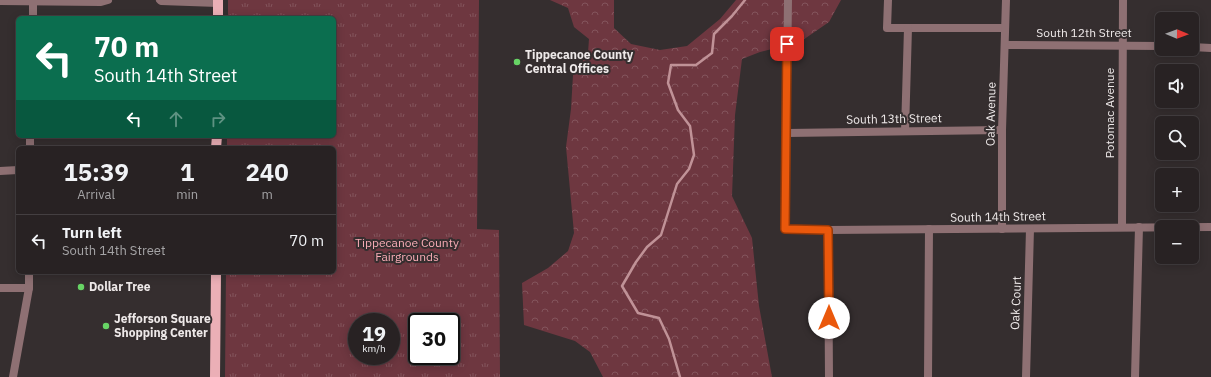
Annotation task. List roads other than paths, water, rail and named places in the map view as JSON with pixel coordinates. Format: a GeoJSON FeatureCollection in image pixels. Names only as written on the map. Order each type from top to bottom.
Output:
{"type":"FeatureCollection","features":[{"type":"Feature","properties":{"kind":"main road"},"geometry":{"type":"LineString","coordinates":[[218,1],[218,16]]}},
{"type":"Feature","properties":{"kind":"main road"},"geometry":{"type":"LineString","coordinates":[[215,377],[216,274]]}},
{"type":"Feature","properties":{"kind":"street"},"geometry":{"type":"LineString","coordinates":[[0,1],[101,2],[108,0]]}},
{"type":"Feature","properties":{"kind":"street"},"geometry":{"type":"LineString","coordinates":[[160,0],[218,1]]}},
{"type":"Feature","properties":{"kind":"street"},"geometry":{"type":"LineString","coordinates":[[787,133],[788,0]]}},
{"type":"Feature","properties":{"kind":"street"},"geometry":{"type":"LineString","coordinates":[[888,0],[887,28],[1005,28]]}},
{"type":"Feature","properties":{"kind":"street","name":"Oak Avenue"},"geometry":{"type":"LineString","coordinates":[[1002,229],[1002,130],[1006,0]]}},
{"type":"Feature","properties":{"kind":"street","name":"Potomac Avenue"},"geometry":{"type":"LineString","coordinates":[[1122,227],[1123,0]]}},
{"type":"Feature","properties":{"kind":"street"},"geometry":{"type":"LineString","coordinates":[[33,16],[34,1]]}},
{"type":"Feature","properties":{"kind":"street"},"geometry":{"type":"LineString","coordinates":[[905,131],[908,28]]}},
{"type":"Feature","properties":{"kind":"street","name":"South 12th Street"},"geometry":{"type":"LineString","coordinates":[[1005,45],[1155,46]]}},
{"type":"Feature","properties":{"kind":"street"},"geometry":{"type":"LineString","coordinates":[[1199,47],[1211,48]]}},
{"type":"Feature","properties":{"kind":"street","name":"South 13th Street"},"geometry":{"type":"LineString","coordinates":[[787,133],[1002,130]]}},
{"type":"Feature","properties":{"kind":"street","name":"South 14th Street"},"geometry":{"type":"LineString","coordinates":[[787,133],[785,229],[828,230],[1211,227]]}},
{"type":"Feature","properties":{"kind":"street"},"geometry":{"type":"LineString","coordinates":[[0,171],[16,170]]}},
{"type":"Feature","properties":{"kind":"street"},"geometry":{"type":"LineString","coordinates":[[1135,377],[1139,227]]}},
{"type":"Feature","properties":{"kind":"street"},"geometry":{"type":"LineString","coordinates":[[928,377],[929,229]]}},
{"type":"Feature","properties":{"kind":"street","name":"Oak Court"},"geometry":{"type":"LineString","coordinates":[[1026,377],[1030,229]]}},
{"type":"Feature","properties":{"kind":"street"},"geometry":{"type":"LineString","coordinates":[[828,230],[829,377]]}},
{"type":"Feature","properties":{"kind":"street"},"geometry":{"type":"LineString","coordinates":[[13,377],[29,288],[29,274]]}},
{"type":"Feature","properties":{"kind":"street"},"geometry":{"type":"LineString","coordinates":[[0,288],[29,288]]}},
{"type":"Feature","properties":{"kind":"waterway"},"geometry":{"type":"LineString","coordinates":[[680,377],[669,339],[659,318],[638,313],[622,286],[647,247],[661,235],[677,184],[689,169],[694,155],[690,126],[678,110],[668,83],[671,65],[696,65],[712,53],[714,34],[745,0]]}},
{"type":"Feature","properties":{"kind":"place","name":"Tippecanoe County Central Offices"},"geometry":{"type":"Point","coordinates":[517,62]}},
{"type":"Feature","properties":{"kind":"place","name":"Dollar Tree"},"geometry":{"type":"Point","coordinates":[81,287]}},
{"type":"Feature","properties":{"kind":"place","name":"Jefforson Square Shopping Center"},"geometry":{"type":"Point","coordinates":[106,326]}},
{"type":"Feature","properties":{"kind":"park label","name":"Tippecanoe County Fairgrounds"},"geometry":{"type":"Point","coordinates":[407,250]}}]}
